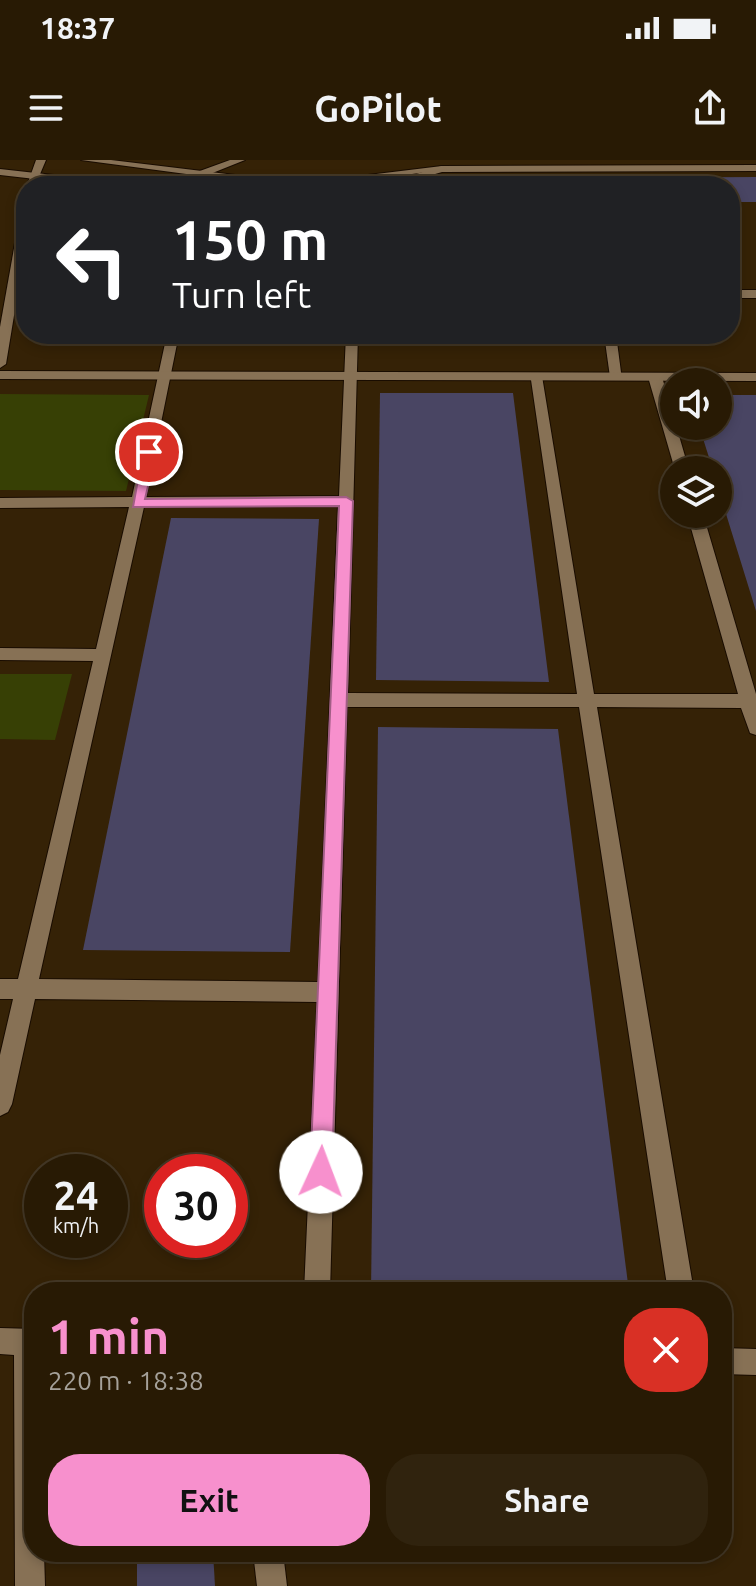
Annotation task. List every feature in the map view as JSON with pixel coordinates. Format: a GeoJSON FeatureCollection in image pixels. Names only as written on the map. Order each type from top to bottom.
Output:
{"type":"FeatureCollection","features":[{"type":"Feature","properties":{"kind":"street"},"geometry":{"type":"LineString","coordinates":[[32,174],[41,160]]}},
{"type":"Feature","properties":{"kind":"street"},"geometry":{"type":"LineString","coordinates":[[86,160],[218,176]]}},
{"type":"Feature","properties":{"kind":"street"},"geometry":{"type":"LineString","coordinates":[[201,174],[240,160]]}},
{"type":"Feature","properties":{"kind":"street"},"geometry":{"type":"LineString","coordinates":[[572,160],[583,169]]}},
{"type":"Feature","properties":{"kind":"street"},"geometry":{"type":"LineString","coordinates":[[733,160],[744,168]]}},
{"type":"Feature","properties":{"kind":"street"},"geometry":{"type":"LineString","coordinates":[[384,176],[442,169],[756,168]]}},
{"type":"Feature","properties":{"kind":"street"},"geometry":{"type":"LineString","coordinates":[[417,176],[442,169]]}},
{"type":"Feature","properties":{"kind":"street"},"geometry":{"type":"LineString","coordinates":[[0,172],[48,176]]}},
{"type":"Feature","properties":{"kind":"street"},"geometry":{"type":"LineString","coordinates":[[0,364],[16,269]]}},
{"type":"Feature","properties":{"kind":"street"},"geometry":{"type":"LineString","coordinates":[[0,1104],[138,504],[172,344]]}},
{"type":"Feature","properties":{"kind":"street"},"geometry":{"type":"LineString","coordinates":[[317,1282],[352,344]]}},
{"type":"Feature","properties":{"kind":"street"},"geometry":{"type":"LineString","coordinates":[[612,344],[617,377]]}},
{"type":"Feature","properties":{"kind":"street"},"geometry":{"type":"LineString","coordinates":[[0,375],[756,377]]}},
{"type":"Feature","properties":{"kind":"street"},"geometry":{"type":"LineString","coordinates":[[535,376],[679,1282]]}},
{"type":"Feature","properties":{"kind":"street"},"geometry":{"type":"LineString","coordinates":[[655,377],[678,456]]}},
{"type":"Feature","properties":{"kind":"street"},"geometry":{"type":"LineString","coordinates":[[0,503],[346,501]]}},
{"type":"Feature","properties":{"kind":"street"},"geometry":{"type":"LineString","coordinates":[[699,528],[752,701],[756,728]]}},
{"type":"Feature","properties":{"kind":"street"},"geometry":{"type":"LineString","coordinates":[[0,654],[102,655]]}},
{"type":"Feature","properties":{"kind":"street"},"geometry":{"type":"LineString","coordinates":[[339,700],[752,701]]}},
{"type":"Feature","properties":{"kind":"street"},"geometry":{"type":"LineString","coordinates":[[0,989],[328,992]]}},
{"type":"Feature","properties":{"kind":"street"},"geometry":{"type":"LineString","coordinates":[[20,1342],[24,1440]]}},
{"type":"Feature","properties":{"kind":"street"},"geometry":{"type":"LineString","coordinates":[[732,1361],[756,1362]]}},
{"type":"Feature","properties":{"kind":"street"},"geometry":{"type":"LineString","coordinates":[[29,1562],[30,1586]]}},
{"type":"Feature","properties":{"kind":"street"},"geometry":{"type":"LineString","coordinates":[[269,1562],[272,1586]]}},
{"type":"Feature","properties":{"kind":"green space"},"geometry":{"type":"Polygon","coordinates":[[[0,394],[149,395],[126,491],[0,490],[0,394]]]}},
{"type":"Feature","properties":{"kind":"green space"},"geometry":{"type":"Polygon","coordinates":[[[0,674],[72,674],[55,740],[0,739],[0,674]]]}},
{"type":"Feature","properties":{"kind":"building"},"geometry":{"type":"Polygon","coordinates":[[[740,177],[756,177],[756,202],[740,202],[740,177]]]}},
{"type":"Feature","properties":{"kind":"building"},"geometry":{"type":"Polygon","coordinates":[[[380,393],[513,393],[549,682],[376,680],[380,393]]]}},
{"type":"Feature","properties":{"kind":"building"},"geometry":{"type":"Polygon","coordinates":[[[732,395],[756,395],[756,611],[730,528],[732,456],[709,456],[703,440],[732,440],[732,395]]]}},
{"type":"Feature","properties":{"kind":"building"},"geometry":{"type":"Polygon","coordinates":[[[171,518],[319,519],[290,952],[83,950],[171,518]]]}},
{"type":"Feature","properties":{"kind":"building"},"geometry":{"type":"Polygon","coordinates":[[[378,727],[558,729],[628,1282],[371,1282],[378,727]]]}},
{"type":"Feature","properties":{"kind":"building"},"geometry":{"type":"Polygon","coordinates":[[[137,1562],[214,1562],[215,1586],[137,1586],[137,1562]]]}},
{"type":"Feature","properties":{"kind":"route"},"geometry":{"type":"LineString","coordinates":[[149,452],[138,504],[346,501],[321,1172]]}}]}
